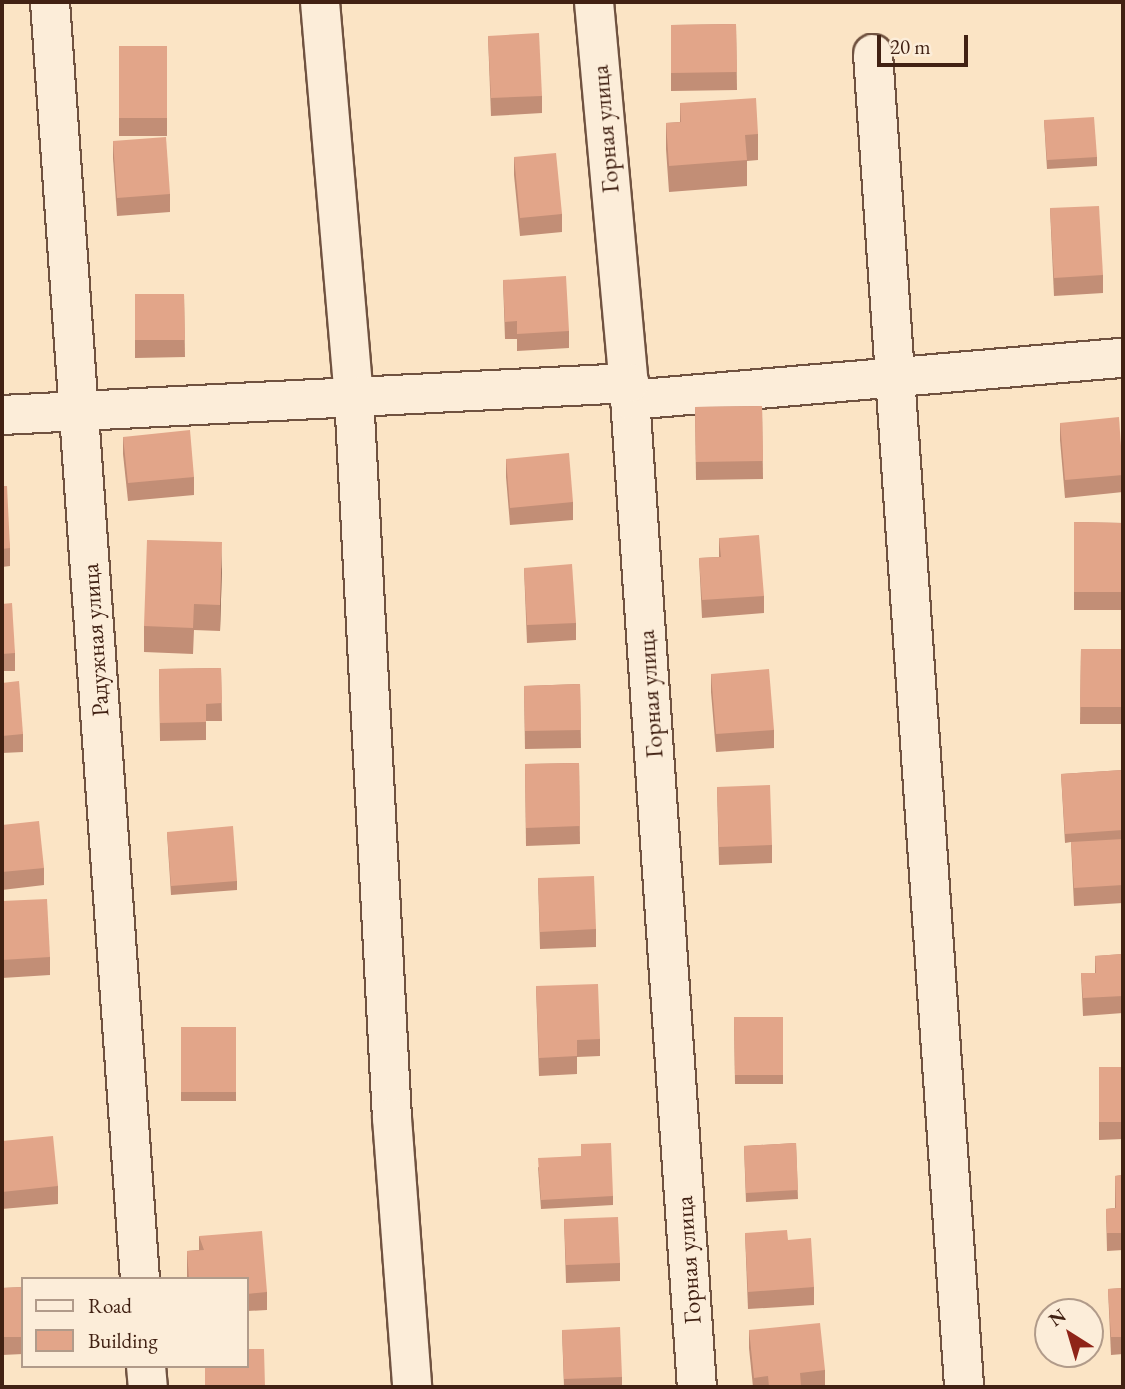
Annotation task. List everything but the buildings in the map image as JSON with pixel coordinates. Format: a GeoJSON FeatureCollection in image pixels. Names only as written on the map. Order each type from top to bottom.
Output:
{"type":"FeatureCollection","features":[{"type":"Feature","properties":{"kind":"street","name":"Радужная улица"},"geometry":{"type":"LineString","coordinates":[[50,2],[140,1277]]}},
{"type":"Feature","properties":{"kind":"street"},"geometry":{"type":"LineString","coordinates":[[320,2],[355,396],[392,1118],[412,1387]]}},
{"type":"Feature","properties":{"kind":"street","name":"Горная улица"},"geometry":{"type":"LineString","coordinates":[[594,2],[629,392],[697,1387]]}},
{"type":"Feature","properties":{"kind":"street"},"geometry":{"type":"LineString","coordinates":[[873,54],[964,1387]]}},
{"type":"Feature","properties":{"kind":"street"},"geometry":{"type":"LineString","coordinates":[[2,415],[355,396],[629,392],[894,378],[1123,358]]}},
{"type":"Feature","properties":{"kind":"street"},"geometry":{"type":"LineString","coordinates":[[146,1368],[148,1387]]}}]}
